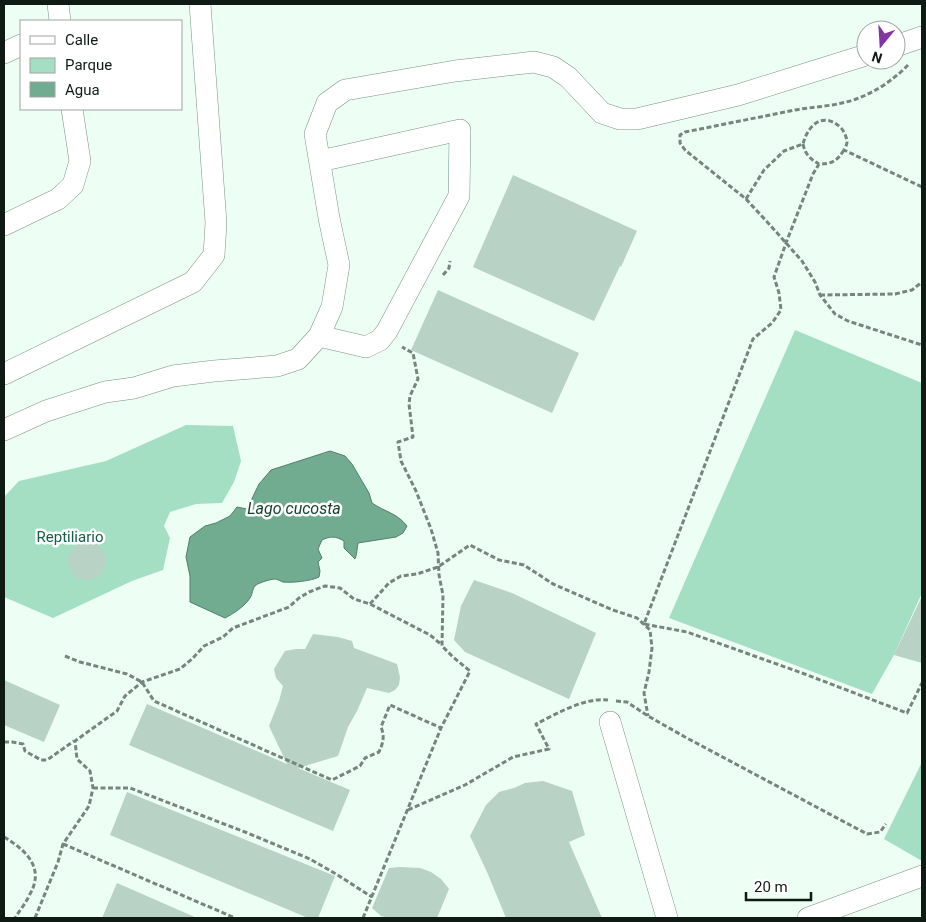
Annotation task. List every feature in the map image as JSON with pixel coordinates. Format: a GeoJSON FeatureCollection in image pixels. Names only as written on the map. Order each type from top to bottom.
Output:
{"type":"FeatureCollection","features":[{"type":"Feature","properties":{"kind":"street"},"geometry":{"type":"LineString","coordinates":[[58,4],[60,20]]}},
{"type":"Feature","properties":{"kind":"street"},"geometry":{"type":"LineString","coordinates":[[4,374],[193,282],[214,255],[216,223],[200,4]]}},
{"type":"Feature","properties":{"kind":"street"},"geometry":{"type":"LineString","coordinates":[[906,43],[922,37]]}},
{"type":"Feature","properties":{"kind":"street"},"geometry":{"type":"LineString","coordinates":[[4,53],[20,45]]}},
{"type":"Feature","properties":{"kind":"street"},"geometry":{"type":"LineString","coordinates":[[4,430],[46,410],[105,392],[134,388],[173,376],[277,366],[298,359],[319,336],[332,307],[339,265],[315,134],[327,103],[345,90],[455,71],[534,62],[554,67],[568,77],[602,114],[620,119],[637,119],[738,95],[856,58]]}},
{"type":"Feature","properties":{"kind":"street"},"geometry":{"type":"LineString","coordinates":[[4,225],[58,199],[73,185],[80,161],[72,110]]}},
{"type":"Feature","properties":{"kind":"street"},"geometry":{"type":"LineString","coordinates":[[319,336],[366,347],[380,340],[387,332],[459,196],[460,130],[320,161]]}},
{"type":"Feature","properties":{"kind":"street"},"geometry":{"type":"LineString","coordinates":[[610,722],[667,918]]}},
{"type":"Feature","properties":{"kind":"street"},"geometry":{"type":"LineString","coordinates":[[808,918],[922,876]]}},
{"type":"Feature","properties":{"kind":"path"},"geometry":{"type":"LineString","coordinates":[[910,64],[885,84],[847,102],[794,110],[685,132],[680,135],[680,144],[746,199],[802,261],[820,294],[836,314],[848,321],[922,345]]}},
{"type":"Feature","properties":{"kind":"path"},"geometry":{"type":"LineString","coordinates":[[823,120],[835,123],[844,131],[847,142],[840,157],[827,164],[819,164],[808,156],[803,144],[806,134],[811,127],[816,122],[823,120]]}},
{"type":"Feature","properties":{"kind":"path"},"geometry":{"type":"LineString","coordinates":[[746,199],[764,170],[784,151],[803,144]]}},
{"type":"Feature","properties":{"kind":"path"},"geometry":{"type":"LineString","coordinates":[[844,150],[922,188]]}},
{"type":"Feature","properties":{"kind":"path"},"geometry":{"type":"LineString","coordinates":[[644,624],[753,339],[772,323],[781,310],[779,293],[774,277],[812,174],[819,164]]}},
{"type":"Feature","properties":{"kind":"path"},"geometry":{"type":"LineString","coordinates":[[440,279],[449,268],[451,260]]}},
{"type":"Feature","properties":{"kind":"path"},"geometry":{"type":"LineString","coordinates":[[820,294],[895,294],[912,290],[922,282]]}},
{"type":"Feature","properties":{"kind":"path"},"geometry":{"type":"LineString","coordinates":[[398,344],[413,353],[418,379],[410,396],[409,404],[413,437],[398,442],[401,461],[416,491],[438,553],[442,595],[442,646]]}},
{"type":"Feature","properties":{"kind":"path"},"geometry":{"type":"LineString","coordinates":[[370,604],[389,583],[401,576],[417,574],[438,567],[470,544],[499,560],[524,565],[553,584],[613,610],[637,618],[650,630],[652,648],[644,692],[648,716]]}},
{"type":"Feature","properties":{"kind":"path"},"geometry":{"type":"LineString","coordinates":[[4,742],[23,744],[25,751],[40,760],[48,760],[116,711],[125,696],[142,682],[180,669],[204,646],[223,637],[233,628],[289,607],[309,592],[325,586],[340,588],[354,599],[370,604],[430,635],[470,671],[441,728],[363,918]]}},
{"type":"Feature","properties":{"kind":"path"},"geometry":{"type":"LineString","coordinates":[[644,624],[687,632],[907,713],[922,683]]}},
{"type":"Feature","properties":{"kind":"path"},"geometry":{"type":"LineString","coordinates":[[65,656],[80,662],[128,674],[142,682],[154,701],[332,780],[360,766],[365,758],[379,752],[384,742],[381,727],[390,705],[441,728]]}},
{"type":"Feature","properties":{"kind":"path"},"geometry":{"type":"LineString","coordinates":[[35,918],[58,862],[63,844],[89,806],[93,788],[90,771],[77,759],[74,741]]}},
{"type":"Feature","properties":{"kind":"path"},"geometry":{"type":"LineString","coordinates":[[93,788],[130,788],[245,832],[310,859],[372,897]]}},
{"type":"Feature","properties":{"kind":"path"},"geometry":{"type":"LineString","coordinates":[[4,837],[16,845],[32,861],[35,873],[35,882],[30,894],[15,918]]}},
{"type":"Feature","properties":{"kind":"path"},"geometry":{"type":"LineString","coordinates":[[63,844],[235,918]]}},
{"type":"Feature","properties":{"kind":"green space"},"geometry":{"type":"Polygon","coordinates":[[[795,330],[922,383],[922,593],[894,655],[872,694],[669,618],[795,330]]]}},
{"type":"Feature","properties":{"kind":"green space","name":"Reptiliario"},"geometry":{"type":"Polygon","coordinates":[[[186,425],[233,426],[241,461],[234,482],[222,503],[196,504],[170,512],[164,526],[170,538],[163,570],[132,581],[53,618],[4,597],[4,497],[19,481],[106,461],[186,425]]]}},
{"type":"Feature","properties":{"kind":"green space"},"geometry":{"type":"Polygon","coordinates":[[[922,762],[922,861],[884,839],[922,762]]]}},
{"type":"Feature","properties":{"kind":"water","name":"Lago cucosta"},"geometry":{"type":"Polygon","coordinates":[[[330,451],[345,456],[352,464],[369,493],[372,503],[395,515],[407,526],[403,533],[396,537],[358,543],[355,559],[344,548],[344,541],[333,537],[322,540],[318,549],[322,558],[318,562],[319,577],[312,580],[291,582],[283,582],[276,579],[257,584],[248,601],[225,618],[190,602],[190,576],[186,557],[190,537],[205,526],[230,516],[237,507],[247,509],[259,484],[271,470],[330,451]]]}},
{"type":"Feature","properties":{"kind":"building"},"geometry":{"type":"Polygon","coordinates":[[[513,175],[637,231],[594,321],[473,267],[513,175]]]}},
{"type":"Feature","properties":{"kind":"building"},"geometry":{"type":"Polygon","coordinates":[[[438,290],[579,353],[552,413],[411,350],[438,290]]]}},
{"type":"Feature","properties":{"kind":"building"},"geometry":{"type":"Polygon","coordinates":[[[87,542],[101,547],[106,561],[101,575],[87,580],[73,575],[68,561],[73,547],[87,542]]]}},
{"type":"Feature","properties":{"kind":"building"},"geometry":{"type":"Polygon","coordinates":[[[474,580],[512,593],[596,633],[569,699],[465,652],[454,640],[461,606],[474,580]]]}},
{"type":"Feature","properties":{"kind":"building"},"geometry":{"type":"Polygon","coordinates":[[[922,596],[922,663],[894,655],[922,596]]]}},
{"type":"Feature","properties":{"kind":"building"},"geometry":{"type":"Polygon","coordinates":[[[313,634],[352,641],[354,648],[397,664],[400,677],[399,685],[389,693],[367,688],[348,727],[338,756],[298,768],[350,790],[333,831],[129,745],[147,704],[287,764],[269,726],[283,686],[276,678],[274,669],[285,651],[305,649],[313,634]]]}},
{"type":"Feature","properties":{"kind":"building"},"geometry":{"type":"Polygon","coordinates":[[[4,680],[60,705],[44,742],[4,725],[4,680]]]}},
{"type":"Feature","properties":{"kind":"building"},"geometry":{"type":"Polygon","coordinates":[[[543,781],[572,791],[585,835],[569,842],[602,918],[506,918],[470,836],[486,805],[499,792],[525,783],[543,781]]]}},
{"type":"Feature","properties":{"kind":"building"},"geometry":{"type":"Polygon","coordinates":[[[127,792],[335,876],[318,918],[308,918],[110,835],[127,792]]]}},
{"type":"Feature","properties":{"kind":"building"},"geometry":{"type":"Polygon","coordinates":[[[389,868],[420,868],[431,872],[441,879],[449,889],[437,918],[389,918],[381,916],[372,908],[389,868]]]}},
{"type":"Feature","properties":{"kind":"building"},"geometry":{"type":"Polygon","coordinates":[[[117,883],[197,918],[102,918],[117,883]]]}}]}
